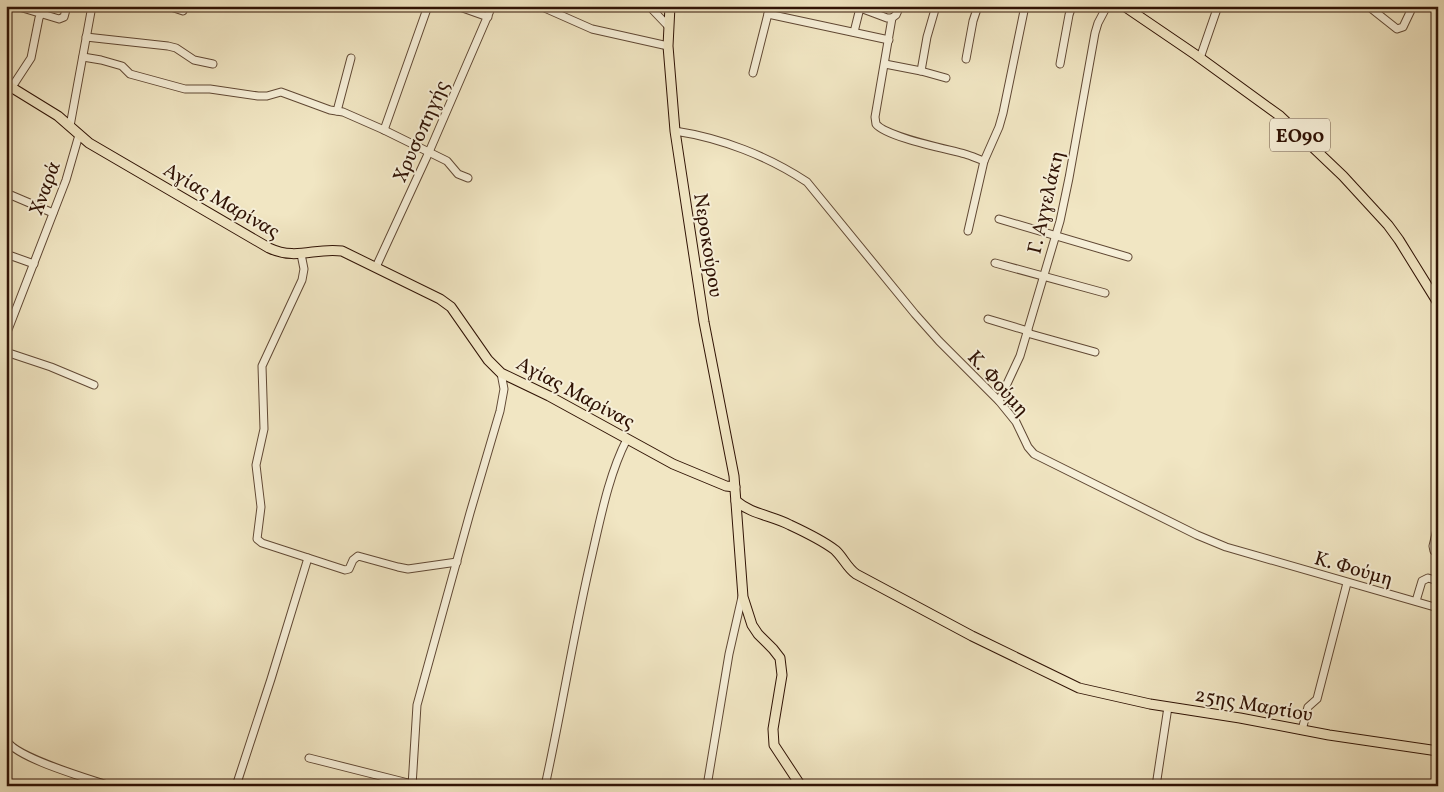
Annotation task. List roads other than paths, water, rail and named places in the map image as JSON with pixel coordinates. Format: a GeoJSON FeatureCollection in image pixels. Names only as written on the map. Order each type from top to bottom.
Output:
{"type":"FeatureCollection","features":[{"type":"Feature","properties":{"kind":"main road","name":"Νεροκούρου"},"geometry":{"type":"LineString","coordinates":[[670,6],[668,46],[675,131],[704,322],[735,487],[742,597],[752,625],[780,658],[782,675],[773,729],[774,745],[801,786]]}},
{"type":"Feature","properties":{"kind":"main road","name":"ΕΟ90"},"geometry":{"type":"LineString","coordinates":[[1124,6],[1280,116],[1377,212],[1399,240],[1438,303]]}},
{"type":"Feature","properties":{"kind":"main road","name":"Αγίας Μαρίνας"},"geometry":{"type":"LineString","coordinates":[[9,86],[46,108],[89,143],[270,248],[284,254],[336,250],[376,267],[440,299],[451,307],[488,360],[501,374],[549,396],[673,464],[726,486],[735,487]]}},
{"type":"Feature","properties":{"kind":"main road","name":"25ης Μαρτίου"},"geometry":{"type":"LineString","coordinates":[[736,501],[744,508],[790,524],[834,550],[851,571],[872,583],[1066,683],[1113,697],[1302,730],[1438,751]]}},
{"type":"Feature","properties":{"kind":"street"},"geometry":{"type":"LineString","coordinates":[[16,6],[61,19],[64,17],[67,6]]}},
{"type":"Feature","properties":{"kind":"street"},"geometry":{"type":"LineString","coordinates":[[9,86],[31,58],[40,14],[45,6]]}},
{"type":"Feature","properties":{"kind":"street"},"geometry":{"type":"LineString","coordinates":[[70,126],[92,6]]}},
{"type":"Feature","properties":{"kind":"street"},"geometry":{"type":"LineString","coordinates":[[168,6],[183,11]]}},
{"type":"Feature","properties":{"kind":"street"},"geometry":{"type":"LineString","coordinates":[[384,130],[428,6]]}},
{"type":"Feature","properties":{"kind":"street"},"geometry":{"type":"LineString","coordinates":[[457,6],[488,17]]}},
{"type":"Feature","properties":{"kind":"street","name":"Χρυσοπηγής"},"geometry":{"type":"LineString","coordinates":[[376,267],[429,152],[492,6]]}},
{"type":"Feature","properties":{"kind":"street"},"geometry":{"type":"LineString","coordinates":[[540,6],[592,29],[668,46]]}},
{"type":"Feature","properties":{"kind":"street"},"geometry":{"type":"LineString","coordinates":[[649,6],[669,27]]}},
{"type":"Feature","properties":{"kind":"street"},"geometry":{"type":"LineString","coordinates":[[753,73],[770,6]]}},
{"type":"Feature","properties":{"kind":"street"},"geometry":{"type":"LineString","coordinates":[[900,6],[896,15],[892,18],[875,117],[876,124],[882,129],[909,139],[968,155],[984,162]]}},
{"type":"Feature","properties":{"kind":"street"},"geometry":{"type":"LineString","coordinates":[[921,70],[927,37],[936,6]]}},
{"type":"Feature","properties":{"kind":"street"},"geometry":{"type":"LineString","coordinates":[[966,59],[973,20],[978,6]]}},
{"type":"Feature","properties":{"kind":"street"},"geometry":{"type":"LineString","coordinates":[[968,231],[984,162],[999,127],[1025,6]]}},
{"type":"Feature","properties":{"kind":"street"},"geometry":{"type":"LineString","coordinates":[[1060,64],[1072,6]]}},
{"type":"Feature","properties":{"kind":"street","name":"Γ. Αγγελάκη"},"geometry":{"type":"LineString","coordinates":[[999,401],[1020,356],[1056,236],[1069,178],[1098,23],[1107,6]]}},
{"type":"Feature","properties":{"kind":"street"},"geometry":{"type":"LineString","coordinates":[[1200,58],[1218,6]]}},
{"type":"Feature","properties":{"kind":"street"},"geometry":{"type":"LineString","coordinates":[[1368,6],[1397,29],[1400,29],[1403,27],[1413,6]]}},
{"type":"Feature","properties":{"kind":"street"},"geometry":{"type":"LineString","coordinates":[[854,32],[857,7],[892,18]]}},
{"type":"Feature","properties":{"kind":"street"},"geometry":{"type":"LineString","coordinates":[[768,14],[889,40]]}},
{"type":"Feature","properties":{"kind":"street"},"geometry":{"type":"LineString","coordinates":[[86,37],[168,46],[176,48],[194,60],[213,64]]}},
{"type":"Feature","properties":{"kind":"street"},"geometry":{"type":"LineString","coordinates":[[83,57],[122,66],[130,74],[177,88],[210,89],[258,96],[267,96],[281,92],[330,110],[338,111],[384,130],[447,161],[458,174],[468,178]]}},
{"type":"Feature","properties":{"kind":"street"},"geometry":{"type":"LineString","coordinates":[[338,111],[351,58]]}},
{"type":"Feature","properties":{"kind":"street"},"geometry":{"type":"LineString","coordinates":[[885,64],[921,70],[946,78]]}},
{"type":"Feature","properties":{"kind":"street","name":"Κ. Φούμη"},"geometry":{"type":"LineString","coordinates":[[675,131],[702,135],[750,152],[787,169],[807,182],[915,314],[999,401],[1016,422],[1028,447],[1034,454],[1197,536],[1254,556],[1438,608]]}},
{"type":"Feature","properties":{"kind":"street","name":"Χναρά"},"geometry":{"type":"LineString","coordinates":[[6,334],[66,180],[79,135]]}},
{"type":"Feature","properties":{"kind":"street"},"geometry":{"type":"LineString","coordinates":[[6,193],[53,213]]}},
{"type":"Feature","properties":{"kind":"street"},"geometry":{"type":"LineString","coordinates":[[999,219],[1094,245],[1128,257]]}},
{"type":"Feature","properties":{"kind":"street"},"geometry":{"type":"LineString","coordinates":[[6,254],[34,264]]}},
{"type":"Feature","properties":{"kind":"street"},"geometry":{"type":"LineString","coordinates":[[301,254],[304,269],[302,280],[262,366],[264,422],[256,465],[261,507],[257,535],[259,542],[345,570],[349,568],[353,560],[358,556],[408,569],[457,562]]}},
{"type":"Feature","properties":{"kind":"street"},"geometry":{"type":"LineString","coordinates":[[995,262],[1105,293]]}},
{"type":"Feature","properties":{"kind":"street"},"geometry":{"type":"LineString","coordinates":[[988,319],[1095,352]]}},
{"type":"Feature","properties":{"kind":"street"},"geometry":{"type":"LineString","coordinates":[[6,352],[51,367],[94,385]]}},
{"type":"Feature","properties":{"kind":"street"},"geometry":{"type":"LineString","coordinates":[[309,758],[412,785],[417,705],[502,400],[504,389],[501,374]]}},
{"type":"Feature","properties":{"kind":"street"},"geometry":{"type":"LineString","coordinates":[[545,786],[578,614],[598,527],[619,457],[627,439]]}},
{"type":"Feature","properties":{"kind":"street"},"geometry":{"type":"LineString","coordinates":[[1438,525],[1433,546],[1434,551],[1438,553]]}},
{"type":"Feature","properties":{"kind":"street"},"geometry":{"type":"LineString","coordinates":[[236,786],[308,558]]}},
{"type":"Feature","properties":{"kind":"street"},"geometry":{"type":"LineString","coordinates":[[1416,601],[1422,581],[1428,578],[1438,581]]}},
{"type":"Feature","properties":{"kind":"street"},"geometry":{"type":"LineString","coordinates":[[1302,730],[1308,707],[1317,698],[1347,583]]}},
{"type":"Feature","properties":{"kind":"street"},"geometry":{"type":"LineString","coordinates":[[707,786],[729,654],[742,597]]}},
{"type":"Feature","properties":{"kind":"street"},"geometry":{"type":"LineString","coordinates":[[1156,786],[1168,707]]}},
{"type":"Feature","properties":{"kind":"street"},"geometry":{"type":"LineString","coordinates":[[6,739],[7,743],[15,750],[38,762],[110,786]]}}]}
